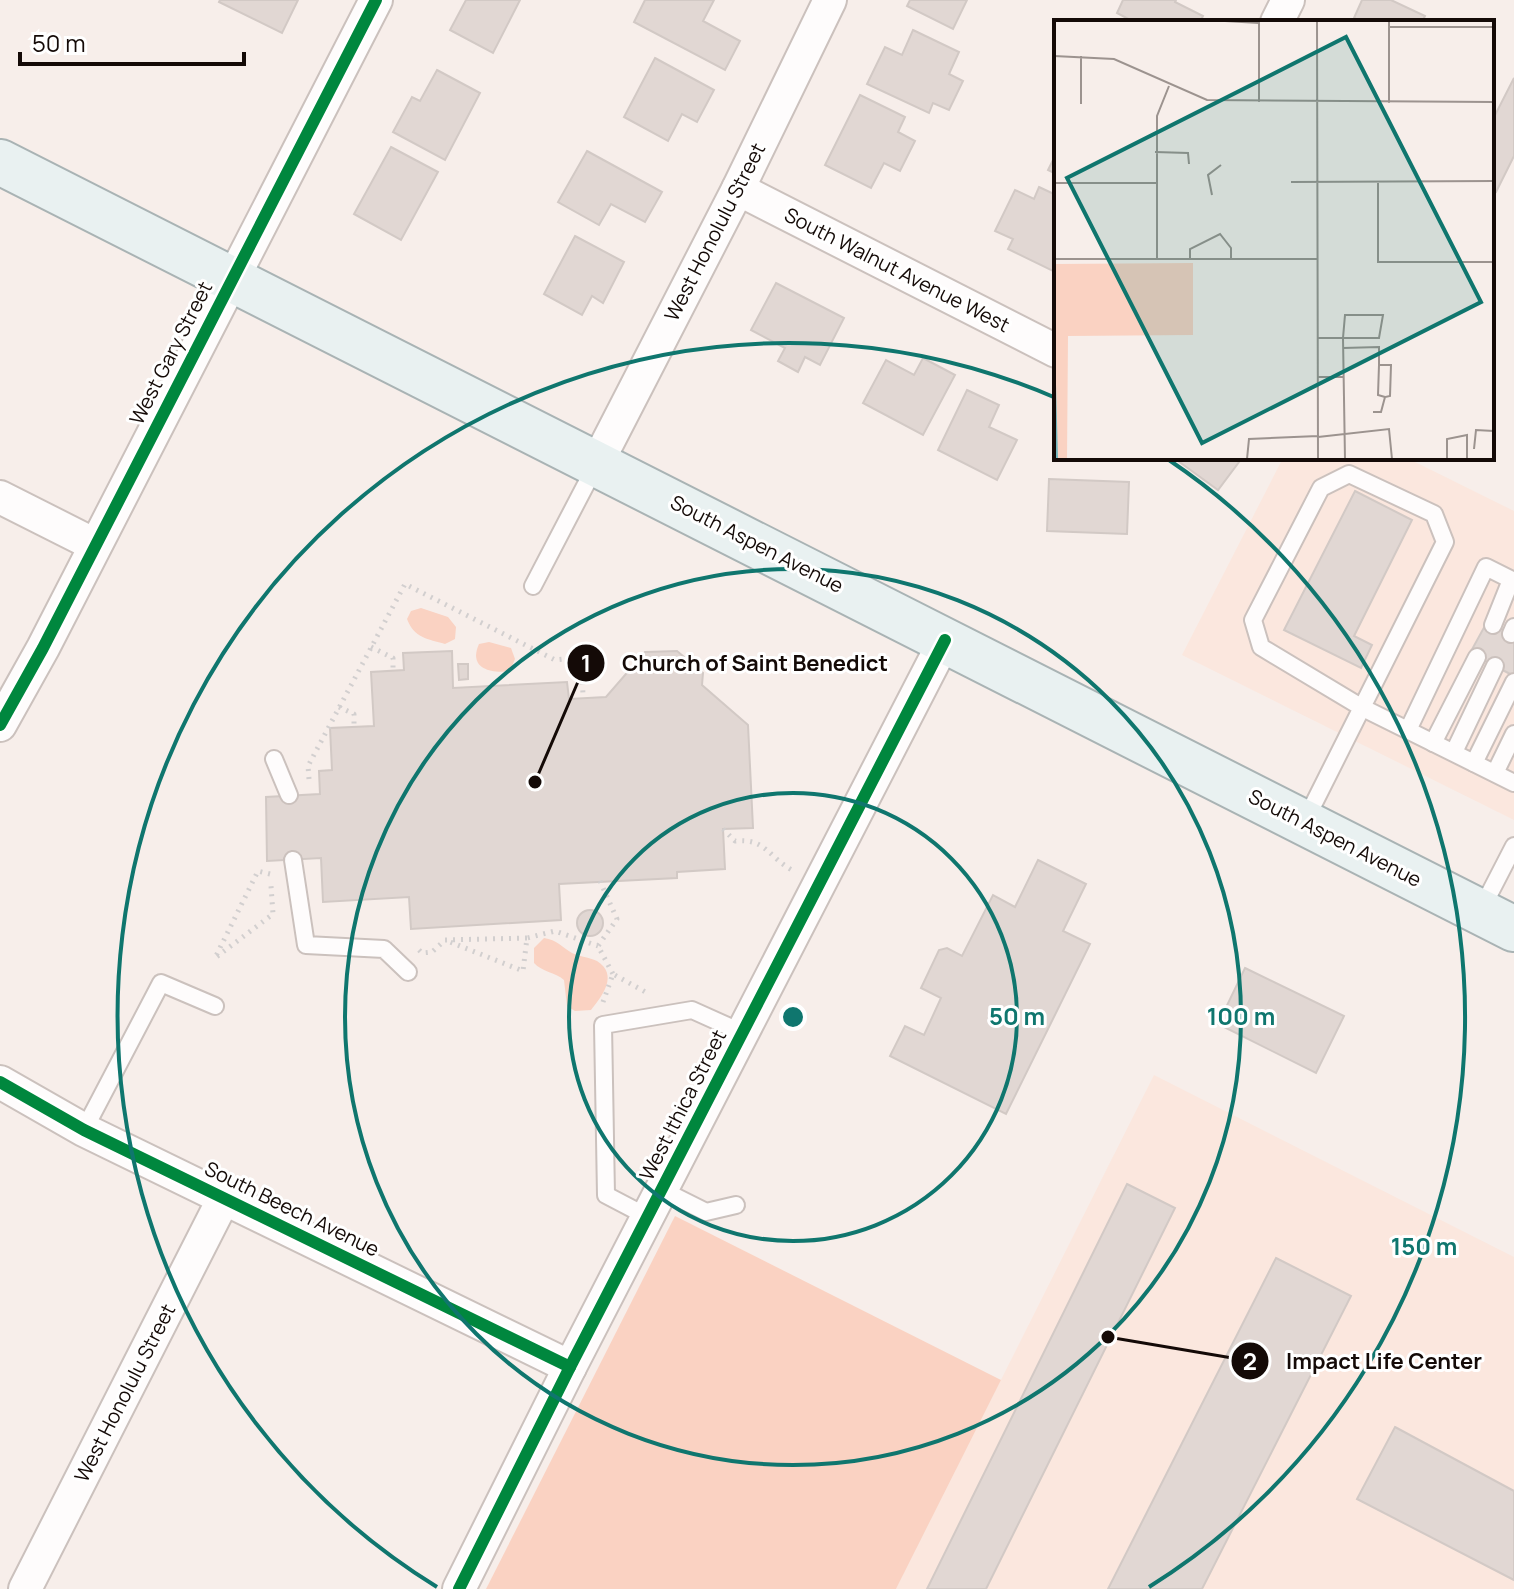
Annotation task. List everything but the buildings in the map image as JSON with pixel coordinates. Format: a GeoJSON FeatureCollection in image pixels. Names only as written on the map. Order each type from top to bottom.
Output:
{"type":"FeatureCollection","features":[{"type":"Feature","properties":{"kind":"main road","name":"South Aspen Avenue"},"geometry":{"type":"LineString","coordinates":[[0,162],[1497,920]]}},
{"type":"Feature","properties":{"kind":"street","name":"West Gary Street"},"geometry":{"type":"LineString","coordinates":[[0,725],[43,648],[376,0]]}},
{"type":"Feature","properties":{"kind":"street","name":"West Honolulu Street"},"geometry":{"type":"LineString","coordinates":[[597,463],[738,189],[830,0]]}},
{"type":"Feature","properties":{"kind":"street"},"geometry":{"type":"LineString","coordinates":[[1278,20],[1288,0]]}},
{"type":"Feature","properties":{"kind":"street","name":"South Walnut Avenue West"},"geometry":{"type":"LineString","coordinates":[[738,189],[1054,350]]}},
{"type":"Feature","properties":{"kind":"street"},"geometry":{"type":"LineString","coordinates":[[0,497],[95,545]]}},
{"type":"Feature","properties":{"kind":"street","name":"West Ithica Street"},"geometry":{"type":"LineString","coordinates":[[459,1589],[945,640]]}},
{"type":"Feature","properties":{"kind":"street","name":"South Beech Avenue"},"geometry":{"type":"LineString","coordinates":[[0,1082],[84,1130],[570,1367]]}},
{"type":"Feature","properties":{"kind":"street","name":"West Honolulu Street"},"geometry":{"type":"LineString","coordinates":[[25,1589],[224,1198]]}},
{"type":"Feature","properties":{"kind":"lane"},"geometry":{"type":"LineString","coordinates":[[533,586],[597,463]]}},
{"type":"Feature","properties":{"kind":"lane"},"geometry":{"type":"LineString","coordinates":[[1304,822],[1361,707],[1445,542],[1434,514],[1349,474],[1321,488],[1253,620],[1261,647],[1361,707],[1514,781]]}},
{"type":"Feature","properties":{"kind":"lane"},"geometry":{"type":"LineString","coordinates":[[1408,730],[1486,567],[1513,580],[1493,625]]}},
{"type":"Feature","properties":{"kind":"lane"},"geometry":{"type":"LineString","coordinates":[[1433,743],[1477,657]]}},
{"type":"Feature","properties":{"kind":"lane"},"geometry":{"type":"LineString","coordinates":[[1454,752],[1495,666]]}},
{"type":"Feature","properties":{"kind":"lane"},"geometry":{"type":"LineString","coordinates":[[1474,763],[1514,682]]}},
{"type":"Feature","properties":{"kind":"lane"},"geometry":{"type":"LineString","coordinates":[[1495,773],[1514,734]]}},
{"type":"Feature","properties":{"kind":"lane"},"geometry":{"type":"LineString","coordinates":[[274,759],[289,795]]}},
{"type":"Feature","properties":{"kind":"lane"},"geometry":{"type":"LineString","coordinates":[[1497,920],[1514,846]]}},
{"type":"Feature","properties":{"kind":"lane"},"geometry":{"type":"LineString","coordinates":[[294,866],[306,945],[384,949],[408,972]]}},
{"type":"Feature","properties":{"kind":"lane"},"geometry":{"type":"LineString","coordinates":[[84,1130],[161,983],[215,1006]]}},
{"type":"Feature","properties":{"kind":"lane"},"geometry":{"type":"LineString","coordinates":[[736,1205],[706,1212],[606,1195],[603,1025],[692,1010],[743,1033]]}},
{"type":"Feature","properties":{"kind":"path"},"geometry":{"type":"LineString","coordinates":[[309,780],[308,766],[405,584],[555,660],[582,657],[583,698]]}},
{"type":"Feature","properties":{"kind":"path"},"geometry":{"type":"LineString","coordinates":[[371,647],[393,658],[393,671]]}},
{"type":"Feature","properties":{"kind":"path"},"geometry":{"type":"LineString","coordinates":[[339,707],[354,714],[354,727]]}},
{"type":"Feature","properties":{"kind":"path"},"geometry":{"type":"LineString","coordinates":[[723,829],[735,841],[757,842],[777,862],[793,871]]}},
{"type":"Feature","properties":{"kind":"path"},"geometry":{"type":"LineString","coordinates":[[270,874],[273,914],[215,958],[258,871],[270,874],[294,866]]}},
{"type":"Feature","properties":{"kind":"path"},"geometry":{"type":"LineString","coordinates":[[598,946],[617,919],[600,881]]}},
{"type":"Feature","properties":{"kind":"path"},"geometry":{"type":"LineString","coordinates":[[414,945],[422,953],[432,952],[445,940],[527,938],[555,931],[598,946],[613,974]]}},
{"type":"Feature","properties":{"kind":"path"},"geometry":{"type":"LineString","coordinates":[[445,940],[523,971],[527,938]]}},
{"type":"Feature","properties":{"kind":"shaded area"},"geometry":{"type":"Polygon","coordinates":[[[1282,460],[1411,460],[1514,511],[1514,820],[1182,655],[1282,460]]]}},
{"type":"Feature","properties":{"kind":"shaded area"},"geometry":{"type":"Polygon","coordinates":[[[421,608],[448,617],[456,627],[455,639],[445,644],[422,637],[414,630],[407,619],[411,611],[421,608]]]}},
{"type":"Feature","properties":{"kind":"shaded area"},"geometry":{"type":"Polygon","coordinates":[[[489,642],[511,648],[515,659],[510,671],[489,670],[479,664],[476,652],[479,644],[489,642]]]}},
{"type":"Feature","properties":{"kind":"shaded area"},"geometry":{"type":"Polygon","coordinates":[[[544,938],[604,967],[608,979],[606,986],[591,1010],[575,1011],[567,1006],[564,980],[534,963],[534,948],[544,938]]]}},
{"type":"Feature","properties":{"kind":"shaded area"},"geometry":{"type":"Polygon","coordinates":[[[1154,1075],[1514,1257],[1514,1589],[896,1589],[1154,1075]]]}},
{"type":"Feature","properties":{"kind":"shaded area"},"geometry":{"type":"Polygon","coordinates":[[[675,1216],[1001,1380],[896,1589],[486,1589],[675,1216]]]}},
{"type":"Feature","properties":{"kind":"cycle path"},"geometry":{"type":"LineString","coordinates":[[0,725],[43,648],[376,0]]}},
{"type":"Feature","properties":{"kind":"cycle path"},"geometry":{"type":"LineString","coordinates":[[459,1589],[945,640]]}},
{"type":"Feature","properties":{"kind":"cycle path"},"geometry":{"type":"LineString","coordinates":[[0,1082],[84,1130],[570,1367]]}},
{"type":"Feature","properties":{"kind":"place","name":"Church of Saint Benedict"},"geometry":{"type":"Point","coordinates":[535,782]}},
{"type":"Feature","properties":{"kind":"place","name":"Impact Life Center"},"geometry":{"type":"Point","coordinates":[1108,1337]}}]}
